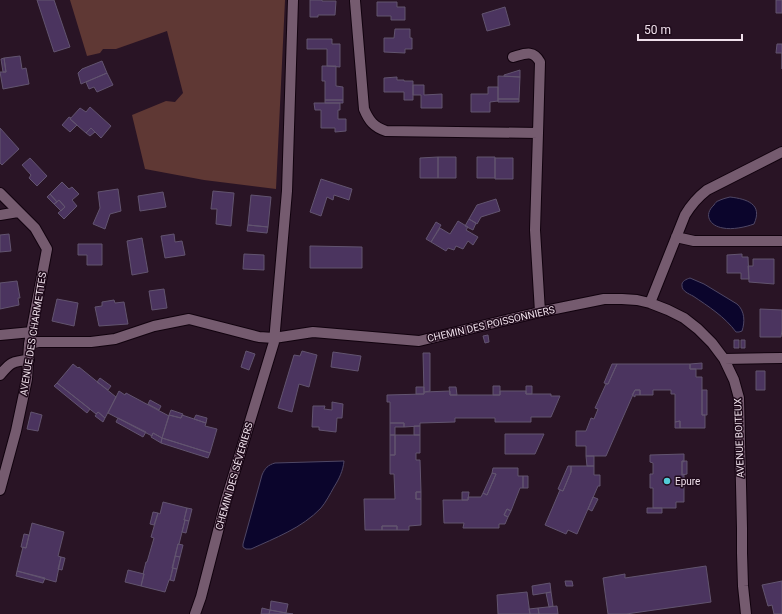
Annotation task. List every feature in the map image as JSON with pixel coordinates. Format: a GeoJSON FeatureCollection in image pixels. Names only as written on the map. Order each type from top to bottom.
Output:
{"type":"FeatureCollection","features":[{"type":"Feature","properties":{"kind":"street","name":"CHEMIN DES SÉVERIERS"},"geometry":{"type":"LineString","coordinates":[[195,614],[201,597],[226,500],[274,342],[287,191],[292,0]]}},
{"type":"Feature","properties":{"kind":"street"},"geometry":{"type":"LineString","coordinates":[[355,1],[364,109],[373,124],[386,131],[538,133]]}},
{"type":"Feature","properties":{"kind":"street"},"geometry":{"type":"LineString","coordinates":[[513,57],[528,53],[537,56],[540,62],[535,230],[540,312]]}},
{"type":"Feature","properties":{"kind":"street"},"geometry":{"type":"LineString","coordinates":[[650,303],[685,215],[699,196],[707,190],[782,152]]}},
{"type":"Feature","properties":{"kind":"street","name":"AVENUE DES CHARMETTES"},"geometry":{"type":"LineString","coordinates":[[0,194],[35,228],[47,249],[30,344],[27,379],[16,431],[0,490]]}},
{"type":"Feature","properties":{"kind":"street"},"geometry":{"type":"LineString","coordinates":[[0,215],[18,212]]}},
{"type":"Feature","properties":{"kind":"street"},"geometry":{"type":"LineString","coordinates":[[676,237],[694,241],[782,241]]}},
{"type":"Feature","properties":{"kind":"street","name":"CHEMIN DES POISSONNIERS"},"geometry":{"type":"LineString","coordinates":[[30,344],[38,342],[91,342],[116,339],[154,326],[189,319],[259,337],[274,338],[313,332],[419,341],[540,312],[604,300],[637,300],[650,303]]}},
{"type":"Feature","properties":{"kind":"street","name":"AVENUE BOITEUX"},"geometry":{"type":"LineString","coordinates":[[650,303],[684,318],[693,325],[712,343],[724,359],[734,380],[739,398],[742,559],[746,614]]}},
{"type":"Feature","properties":{"kind":"street"},"geometry":{"type":"LineString","coordinates":[[0,335],[32,332]]}},
{"type":"Feature","properties":{"kind":"street"},"geometry":{"type":"LineString","coordinates":[[724,359],[782,358]]}},
{"type":"Feature","properties":{"kind":"street"},"geometry":{"type":"LineString","coordinates":[[0,375],[13,362],[29,360]]}},
{"type":"Feature","properties":{"kind":"shaded area"},"geometry":{"type":"Polygon","coordinates":[[[70,0],[285,0],[276,189],[204,180],[145,169],[132,115],[166,101],[175,102],[183,93],[167,31],[116,49],[103,49],[100,53],[87,56],[70,0]]]}},
{"type":"Feature","properties":{"kind":"shaded area"},"geometry":{"type":"Polygon","coordinates":[[[730,197],[747,201],[755,207],[756,217],[754,224],[739,228],[727,229],[718,227],[710,220],[709,213],[717,201],[730,197]]]}},
{"type":"Feature","properties":{"kind":"shaded area"},"geometry":{"type":"Polygon","coordinates":[[[690,278],[704,284],[740,307],[744,317],[742,331],[736,332],[727,321],[716,312],[684,291],[682,288],[682,283],[684,280],[690,278]]]}},
{"type":"Feature","properties":{"kind":"shaded area"},"geometry":{"type":"Polygon","coordinates":[[[344,461],[342,472],[338,481],[323,506],[314,515],[297,527],[269,541],[251,549],[246,549],[243,547],[262,475],[267,467],[275,463],[344,461]]]}},
{"type":"Feature","properties":{"kind":"building"},"geometry":{"type":"Polygon","coordinates":[[[37,0],[54,0],[70,47],[54,52],[37,0]]]}},
{"type":"Feature","properties":{"kind":"building"},"geometry":{"type":"Polygon","coordinates":[[[310,0],[336,1],[335,15],[318,15],[318,17],[310,17],[310,0]]]}},
{"type":"Feature","properties":{"kind":"building"},"geometry":{"type":"Polygon","coordinates":[[[776,0],[782,0],[782,13],[776,13],[776,0]]]}},
{"type":"Feature","properties":{"kind":"building"},"geometry":{"type":"Polygon","coordinates":[[[377,2],[397,2],[397,7],[405,7],[405,20],[391,20],[391,16],[377,16],[377,2]]]}},
{"type":"Feature","properties":{"kind":"building"},"geometry":{"type":"Polygon","coordinates":[[[505,7],[510,25],[487,31],[482,14],[505,7]]]}},
{"type":"Feature","properties":{"kind":"building"},"geometry":{"type":"Polygon","coordinates":[[[395,29],[410,29],[412,49],[405,49],[405,53],[384,52],[384,38],[394,38],[395,29]]]}},
{"type":"Feature","properties":{"kind":"building"},"geometry":{"type":"Polygon","coordinates":[[[307,39],[332,39],[332,44],[340,44],[340,67],[327,66],[327,49],[307,49],[307,39]]]}},
{"type":"Feature","properties":{"kind":"building"},"geometry":{"type":"Polygon","coordinates":[[[777,44],[782,44],[782,53],[776,53],[777,44]]]}},
{"type":"Feature","properties":{"kind":"building"},"geometry":{"type":"Polygon","coordinates":[[[20,56],[22,69],[26,68],[29,84],[3,89],[0,72],[6,72],[4,58],[20,56]]]}},
{"type":"Feature","properties":{"kind":"building"},"geometry":{"type":"Polygon","coordinates":[[[4,58],[6,72],[3,72],[1,59],[4,58]]]}},
{"type":"Feature","properties":{"kind":"building"},"geometry":{"type":"Polygon","coordinates":[[[102,61],[107,73],[81,84],[78,73],[82,69],[102,61]]]}},
{"type":"Feature","properties":{"kind":"building"},"geometry":{"type":"Polygon","coordinates":[[[322,66],[336,66],[336,86],[343,87],[343,100],[325,100],[325,81],[322,81],[322,66]]]}},
{"type":"Feature","properties":{"kind":"building"},"geometry":{"type":"Polygon","coordinates":[[[520,70],[520,77],[504,76],[504,75],[520,70]]]}},
{"type":"Feature","properties":{"kind":"building"},"geometry":{"type":"Polygon","coordinates":[[[107,73],[113,85],[97,92],[94,87],[89,89],[86,82],[107,73]]]}},
{"type":"Feature","properties":{"kind":"building"},"geometry":{"type":"Polygon","coordinates":[[[498,76],[520,77],[519,99],[498,99],[498,76]]]}},
{"type":"Feature","properties":{"kind":"building"},"geometry":{"type":"Polygon","coordinates":[[[397,77],[397,80],[413,81],[413,100],[404,100],[404,92],[384,92],[384,78],[397,77]]]}},
{"type":"Feature","properties":{"kind":"building"},"geometry":{"type":"Polygon","coordinates":[[[413,85],[424,85],[424,95],[442,94],[442,108],[421,108],[421,95],[413,95],[413,85]]]}},
{"type":"Feature","properties":{"kind":"building"},"geometry":{"type":"Polygon","coordinates":[[[488,87],[498,87],[498,101],[490,102],[490,112],[471,112],[471,94],[488,94],[488,87]]]}},
{"type":"Feature","properties":{"kind":"building"},"geometry":{"type":"Polygon","coordinates":[[[498,99],[519,99],[519,102],[498,102],[498,99]]]}},
{"type":"Feature","properties":{"kind":"building"},"geometry":{"type":"Polygon","coordinates":[[[325,100],[343,100],[343,103],[325,103],[325,100]]]}},
{"type":"Feature","properties":{"kind":"building"},"geometry":{"type":"Polygon","coordinates":[[[314,103],[340,103],[338,119],[346,119],[346,131],[335,132],[335,128],[321,128],[321,110],[315,110],[314,103]]]}},
{"type":"Feature","properties":{"kind":"building"},"geometry":{"type":"Polygon","coordinates":[[[90,107],[111,126],[101,138],[91,128],[86,133],[70,119],[80,108],[86,112],[90,107]]]}},
{"type":"Feature","properties":{"kind":"building"},"geometry":{"type":"Polygon","coordinates":[[[69,117],[77,125],[70,132],[62,125],[69,117]]]}},
{"type":"Feature","properties":{"kind":"building"},"geometry":{"type":"Polygon","coordinates":[[[0,128],[19,149],[2,165],[0,163],[0,128]]]}},
{"type":"Feature","properties":{"kind":"building"},"geometry":{"type":"Polygon","coordinates":[[[91,128],[95,132],[90,136],[86,133],[91,128]]]}},
{"type":"Feature","properties":{"kind":"building"},"geometry":{"type":"Polygon","coordinates":[[[438,157],[438,178],[420,178],[420,158],[438,157]]]}},
{"type":"Feature","properties":{"kind":"building"},"geometry":{"type":"Polygon","coordinates":[[[438,157],[456,157],[456,178],[438,178],[438,157]]]}},
{"type":"Feature","properties":{"kind":"building"},"geometry":{"type":"Polygon","coordinates":[[[477,157],[495,157],[495,178],[477,178],[477,157]]]}},
{"type":"Feature","properties":{"kind":"building"},"geometry":{"type":"Polygon","coordinates":[[[30,158],[47,176],[37,186],[29,178],[31,175],[22,165],[30,158]]]}},
{"type":"Feature","properties":{"kind":"building"},"geometry":{"type":"Polygon","coordinates":[[[495,158],[513,158],[513,179],[495,179],[495,158]]]}},
{"type":"Feature","properties":{"kind":"building"},"geometry":{"type":"Polygon","coordinates":[[[321,179],[352,189],[349,200],[334,195],[333,200],[327,197],[321,216],[310,212],[321,179]]]}},
{"type":"Feature","properties":{"kind":"building"},"geometry":{"type":"Polygon","coordinates":[[[62,182],[69,189],[72,187],[79,194],[72,200],[77,206],[64,219],[58,213],[65,207],[59,200],[57,202],[50,194],[62,182]]]}},
{"type":"Feature","properties":{"kind":"building"},"geometry":{"type":"Polygon","coordinates":[[[118,189],[121,211],[110,214],[105,229],[93,224],[100,208],[98,192],[118,189]]]}},
{"type":"Feature","properties":{"kind":"building"},"geometry":{"type":"Polygon","coordinates":[[[213,191],[234,193],[231,226],[216,224],[217,209],[211,209],[213,191]]]}},
{"type":"Feature","properties":{"kind":"building"},"geometry":{"type":"Polygon","coordinates":[[[163,192],[166,207],[140,211],[138,196],[163,192]]]}},
{"type":"Feature","properties":{"kind":"building"},"geometry":{"type":"Polygon","coordinates":[[[50,194],[57,202],[54,204],[47,197],[50,194]]]}},
{"type":"Feature","properties":{"kind":"building"},"geometry":{"type":"Polygon","coordinates":[[[251,195],[271,197],[268,227],[248,225],[251,195]]]}},
{"type":"Feature","properties":{"kind":"building"},"geometry":{"type":"Polygon","coordinates":[[[496,199],[500,211],[481,217],[477,224],[469,219],[477,205],[496,199]]]}},
{"type":"Feature","properties":{"kind":"building"},"geometry":{"type":"Polygon","coordinates":[[[59,200],[65,207],[61,211],[54,204],[59,200]]]}},
{"type":"Feature","properties":{"kind":"building"},"geometry":{"type":"Polygon","coordinates":[[[469,219],[476,223],[473,230],[465,226],[469,219]]]}},
{"type":"Feature","properties":{"kind":"building"},"geometry":{"type":"Polygon","coordinates":[[[458,221],[468,227],[466,230],[478,237],[473,245],[468,241],[463,249],[456,246],[454,250],[448,248],[446,251],[431,242],[440,228],[450,234],[458,221]]]}},
{"type":"Feature","properties":{"kind":"building"},"geometry":{"type":"Polygon","coordinates":[[[436,222],[441,225],[431,242],[426,239],[436,222]]]}},
{"type":"Feature","properties":{"kind":"building"},"geometry":{"type":"Polygon","coordinates":[[[248,225],[268,227],[267,233],[247,231],[248,225]]]}},
{"type":"Feature","properties":{"kind":"building"},"geometry":{"type":"Polygon","coordinates":[[[9,234],[11,251],[0,252],[0,235],[9,234]]]}},
{"type":"Feature","properties":{"kind":"building"},"geometry":{"type":"Polygon","coordinates":[[[174,234],[175,242],[182,241],[185,255],[165,258],[161,236],[174,234]]]}},
{"type":"Feature","properties":{"kind":"building"},"geometry":{"type":"Polygon","coordinates":[[[142,238],[148,272],[132,275],[127,241],[142,238]]]}},
{"type":"Feature","properties":{"kind":"building"},"geometry":{"type":"Polygon","coordinates":[[[78,244],[102,244],[102,265],[87,265],[87,255],[78,255],[78,244]]]}},
{"type":"Feature","properties":{"kind":"building"},"geometry":{"type":"Polygon","coordinates":[[[310,246],[362,247],[362,268],[310,268],[310,246]]]}},
{"type":"Feature","properties":{"kind":"building"},"geometry":{"type":"Polygon","coordinates":[[[244,254],[264,255],[264,270],[243,269],[244,254]]]}},
{"type":"Feature","properties":{"kind":"building"},"geometry":{"type":"Polygon","coordinates":[[[742,254],[742,257],[748,257],[749,279],[741,279],[741,273],[727,273],[727,255],[742,254]]]}},
{"type":"Feature","properties":{"kind":"building"},"geometry":{"type":"Polygon","coordinates":[[[753,259],[774,259],[774,284],[749,282],[748,266],[753,266],[753,259]]]}},
{"type":"Feature","properties":{"kind":"building"},"geometry":{"type":"Polygon","coordinates":[[[17,281],[20,298],[18,298],[19,305],[0,309],[0,283],[17,281]]]}},
{"type":"Feature","properties":{"kind":"building"},"geometry":{"type":"Polygon","coordinates":[[[164,289],[167,308],[152,310],[149,291],[164,289]]]}},
{"type":"Feature","properties":{"kind":"building"},"geometry":{"type":"Polygon","coordinates":[[[57,299],[78,303],[74,326],[52,321],[57,299]]]}},
{"type":"Feature","properties":{"kind":"building"},"geometry":{"type":"Polygon","coordinates":[[[114,300],[115,303],[124,302],[128,324],[99,326],[95,307],[102,306],[102,302],[114,300]]]}},
{"type":"Feature","properties":{"kind":"building"},"geometry":{"type":"Polygon","coordinates":[[[760,309],[782,310],[781,337],[760,337],[760,309]]]}},
{"type":"Feature","properties":{"kind":"building"},"geometry":{"type":"Polygon","coordinates":[[[488,335],[489,342],[485,343],[483,336],[488,335]]]}},
{"type":"Feature","properties":{"kind":"building"},"geometry":{"type":"Polygon","coordinates":[[[734,340],[739,340],[739,348],[734,348],[734,340]]]}},
{"type":"Feature","properties":{"kind":"building"},"geometry":{"type":"Polygon","coordinates":[[[741,340],[745,340],[745,348],[741,348],[741,340]]]}},
{"type":"Feature","properties":{"kind":"building"},"geometry":{"type":"Polygon","coordinates":[[[246,351],[255,354],[249,370],[241,367],[246,351]]]}},
{"type":"Feature","properties":{"kind":"building"},"geometry":{"type":"Polygon","coordinates":[[[302,351],[317,355],[309,387],[299,384],[292,412],[278,408],[294,355],[300,356],[302,351]]]}},
{"type":"Feature","properties":{"kind":"building"},"geometry":{"type":"Polygon","coordinates":[[[333,352],[361,356],[358,371],[331,367],[333,352]]]}},
{"type":"Feature","properties":{"kind":"building"},"geometry":{"type":"Polygon","coordinates":[[[423,353],[430,353],[430,391],[424,392],[423,353]]]}},
{"type":"Feature","properties":{"kind":"building"},"geometry":{"type":"Polygon","coordinates":[[[702,363],[702,369],[690,369],[690,364],[702,363]]]}},
{"type":"Feature","properties":{"kind":"building"},"geometry":{"type":"Polygon","coordinates":[[[73,364],[78,368],[79,367],[116,397],[105,418],[98,412],[96,414],[57,383],[73,364]]]}},
{"type":"Feature","properties":{"kind":"building"},"geometry":{"type":"Polygon","coordinates":[[[612,364],[617,364],[608,384],[604,383],[612,364]]]}},
{"type":"Feature","properties":{"kind":"building"},"geometry":{"type":"Polygon","coordinates":[[[617,364],[690,364],[690,369],[696,369],[696,377],[702,377],[702,415],[705,415],[705,428],[680,428],[680,421],[675,422],[675,394],[671,394],[671,390],[653,390],[653,395],[640,395],[640,390],[635,390],[606,456],[586,456],[586,446],[576,446],[576,431],[586,431],[591,418],[594,419],[598,409],[595,408],[617,364]]]}},
{"type":"Feature","properties":{"kind":"building"},"geometry":{"type":"Polygon","coordinates":[[[756,371],[765,371],[765,390],[756,390],[756,371]]]}},
{"type":"Feature","properties":{"kind":"building"},"geometry":{"type":"Polygon","coordinates":[[[100,378],[111,386],[108,390],[97,382],[100,378]]]}},
{"type":"Feature","properties":{"kind":"building"},"geometry":{"type":"Polygon","coordinates":[[[57,383],[90,409],[87,413],[54,386],[57,383]]]}},
{"type":"Feature","properties":{"kind":"building"},"geometry":{"type":"Polygon","coordinates":[[[493,386],[500,386],[500,395],[493,395],[493,386]]]}},
{"type":"Feature","properties":{"kind":"building"},"geometry":{"type":"Polygon","coordinates":[[[526,386],[532,386],[532,394],[526,394],[526,386]]]}},
{"type":"Feature","properties":{"kind":"building"},"geometry":{"type":"Polygon","coordinates":[[[416,387],[424,387],[424,394],[416,394],[416,387]]]}},
{"type":"Feature","properties":{"kind":"building"},"geometry":{"type":"Polygon","coordinates":[[[449,387],[456,387],[457,395],[450,395],[449,387]]]}},
{"type":"Feature","properties":{"kind":"building"},"geometry":{"type":"Polygon","coordinates":[[[635,390],[640,390],[640,395],[635,395],[635,397],[632,395],[635,390]]]}},
{"type":"Feature","properties":{"kind":"building"},"geometry":{"type":"Polygon","coordinates":[[[702,390],[707,390],[707,415],[702,415],[702,390]]]}},
{"type":"Feature","properties":{"kind":"building"},"geometry":{"type":"Polygon","coordinates":[[[119,391],[125,395],[126,393],[169,416],[162,438],[153,433],[152,436],[108,413],[119,391]]]}},
{"type":"Feature","properties":{"kind":"building"},"geometry":{"type":"Polygon","coordinates":[[[450,391],[450,395],[500,395],[500,391],[526,391],[526,394],[551,394],[551,396],[560,396],[551,417],[531,417],[531,422],[495,422],[495,418],[455,418],[455,422],[420,423],[420,426],[404,427],[404,423],[390,423],[390,402],[387,402],[387,395],[424,394],[424,392],[450,391]]]}},
{"type":"Feature","properties":{"kind":"building"},"geometry":{"type":"Polygon","coordinates":[[[150,400],[161,406],[159,410],[148,404],[150,400]]]}},
{"type":"Feature","properties":{"kind":"building"},"geometry":{"type":"Polygon","coordinates":[[[332,402],[343,404],[342,418],[337,418],[336,432],[319,430],[319,427],[312,427],[313,406],[325,406],[324,409],[332,410],[332,402]]]}},
{"type":"Feature","properties":{"kind":"building"},"geometry":{"type":"Polygon","coordinates":[[[171,410],[183,414],[181,418],[169,415],[171,410]]]}},
{"type":"Feature","properties":{"kind":"building"},"geometry":{"type":"Polygon","coordinates":[[[31,412],[42,415],[38,431],[27,429],[31,412]]]}},
{"type":"Feature","properties":{"kind":"building"},"geometry":{"type":"Polygon","coordinates":[[[98,412],[105,418],[103,422],[95,416],[98,412]]]}},
{"type":"Feature","properties":{"kind":"building"},"geometry":{"type":"Polygon","coordinates":[[[169,415],[181,418],[182,415],[206,423],[205,426],[217,429],[210,453],[162,438],[169,415]]]}},
{"type":"Feature","properties":{"kind":"building"},"geometry":{"type":"Polygon","coordinates":[[[196,415],[207,418],[206,423],[194,419],[196,415]]]}},
{"type":"Feature","properties":{"kind":"building"},"geometry":{"type":"Polygon","coordinates":[[[118,418],[146,432],[143,437],[116,422],[118,418]]]}},
{"type":"Feature","properties":{"kind":"building"},"geometry":{"type":"Polygon","coordinates":[[[680,421],[680,428],[675,428],[675,422],[680,421]]]}},
{"type":"Feature","properties":{"kind":"building"},"geometry":{"type":"Polygon","coordinates":[[[390,423],[404,423],[404,427],[395,427],[395,435],[390,435],[390,423]]]}},
{"type":"Feature","properties":{"kind":"building"},"geometry":{"type":"Polygon","coordinates":[[[414,426],[420,426],[420,435],[414,435],[414,426]]]}},
{"type":"Feature","properties":{"kind":"building"},"geometry":{"type":"Polygon","coordinates":[[[153,433],[162,438],[161,443],[151,437],[153,433]]]}},
{"type":"Feature","properties":{"kind":"building"},"geometry":{"type":"Polygon","coordinates":[[[505,434],[544,434],[535,454],[505,454],[505,434]]]}},
{"type":"Feature","properties":{"kind":"building"},"geometry":{"type":"Polygon","coordinates":[[[390,435],[395,435],[395,455],[390,455],[390,435]]]}},
{"type":"Feature","properties":{"kind":"building"},"geometry":{"type":"Polygon","coordinates":[[[395,435],[420,435],[420,453],[416,453],[416,460],[420,460],[421,492],[416,492],[416,499],[421,499],[421,525],[409,526],[409,530],[397,530],[397,526],[382,526],[382,530],[365,530],[364,499],[395,499],[394,474],[390,474],[390,455],[395,455],[395,435]]]}},
{"type":"Feature","properties":{"kind":"building"},"geometry":{"type":"Polygon","coordinates":[[[162,438],[210,453],[208,458],[161,443],[162,438]]]}},
{"type":"Feature","properties":{"kind":"building","name":"Epure"},"geometry":{"type":"Polygon","coordinates":[[[684,454],[684,462],[682,461],[682,475],[684,474],[684,502],[676,502],[676,508],[653,508],[653,488],[650,488],[650,474],[653,474],[653,463],[650,462],[650,455],[684,454]]]}},
{"type":"Feature","properties":{"kind":"building"},"geometry":{"type":"Polygon","coordinates":[[[586,456],[594,456],[594,466],[587,466],[586,456]]]}},
{"type":"Feature","properties":{"kind":"building"},"geometry":{"type":"Polygon","coordinates":[[[682,461],[687,461],[687,474],[682,475],[682,461]]]}},
{"type":"Feature","properties":{"kind":"building"},"geometry":{"type":"Polygon","coordinates":[[[568,466],[571,466],[571,472],[563,491],[558,489],[568,466]]]}},
{"type":"Feature","properties":{"kind":"building"},"geometry":{"type":"Polygon","coordinates":[[[571,466],[594,466],[594,475],[600,475],[600,486],[598,486],[577,534],[568,530],[566,534],[545,525],[560,490],[563,491],[571,472],[571,466]]]}},
{"type":"Feature","properties":{"kind":"building"},"geometry":{"type":"Polygon","coordinates":[[[493,468],[518,468],[518,476],[523,476],[523,488],[520,488],[511,511],[507,509],[504,515],[508,517],[505,524],[499,524],[499,528],[463,528],[464,523],[444,523],[443,500],[468,500],[468,497],[481,497],[483,493],[487,495],[496,474],[492,473],[493,468]]]}},
{"type":"Feature","properties":{"kind":"building"},"geometry":{"type":"Polygon","coordinates":[[[492,473],[496,474],[487,495],[483,493],[492,473]]]}},
{"type":"Feature","properties":{"kind":"building"},"geometry":{"type":"Polygon","coordinates":[[[523,476],[528,476],[528,488],[523,488],[523,476]]]}},
{"type":"Feature","properties":{"kind":"building"},"geometry":{"type":"Polygon","coordinates":[[[416,492],[421,492],[421,499],[416,499],[416,492]]]}},
{"type":"Feature","properties":{"kind":"building"},"geometry":{"type":"Polygon","coordinates":[[[462,492],[469,492],[468,500],[462,500],[462,492]]]}},
{"type":"Feature","properties":{"kind":"building"},"geometry":{"type":"Polygon","coordinates":[[[593,497],[598,499],[592,511],[588,509],[593,497]]]}},
{"type":"Feature","properties":{"kind":"building"},"geometry":{"type":"Polygon","coordinates":[[[163,502],[187,508],[170,580],[165,592],[141,586],[146,562],[154,538],[151,537],[163,502]]]}},
{"type":"Feature","properties":{"kind":"building"},"geometry":{"type":"Polygon","coordinates":[[[187,508],[192,509],[189,521],[184,520],[187,508]]]}},
{"type":"Feature","properties":{"kind":"building"},"geometry":{"type":"Polygon","coordinates":[[[647,508],[662,508],[662,513],[647,513],[647,508]]]}},
{"type":"Feature","properties":{"kind":"building"},"geometry":{"type":"Polygon","coordinates":[[[507,509],[511,511],[508,517],[504,515],[507,509]]]}},
{"type":"Feature","properties":{"kind":"building"},"geometry":{"type":"Polygon","coordinates":[[[153,512],[158,513],[154,525],[150,524],[153,512]]]}},
{"type":"Feature","properties":{"kind":"building"},"geometry":{"type":"Polygon","coordinates":[[[185,520],[189,521],[186,533],[182,532],[185,520]]]}},
{"type":"Feature","properties":{"kind":"building"},"geometry":{"type":"Polygon","coordinates":[[[32,523],[64,532],[58,556],[61,557],[56,582],[17,571],[23,547],[26,548],[32,523]]]}},
{"type":"Feature","properties":{"kind":"building"},"geometry":{"type":"Polygon","coordinates":[[[382,526],[397,526],[397,530],[382,530],[382,526]]]}},
{"type":"Feature","properties":{"kind":"building"},"geometry":{"type":"Polygon","coordinates":[[[24,534],[29,535],[26,548],[21,547],[24,534]]]}},
{"type":"Feature","properties":{"kind":"building"},"geometry":{"type":"Polygon","coordinates":[[[178,544],[183,545],[180,557],[175,556],[178,544]]]}},
{"type":"Feature","properties":{"kind":"building"},"geometry":{"type":"Polygon","coordinates":[[[175,556],[180,557],[177,569],[172,568],[175,556]]]}},
{"type":"Feature","properties":{"kind":"building"},"geometry":{"type":"Polygon","coordinates":[[[61,557],[65,558],[62,570],[58,569],[61,557]]]}},
{"type":"Feature","properties":{"kind":"building"},"geometry":{"type":"Polygon","coordinates":[[[706,566],[711,602],[626,614],[608,614],[603,578],[625,574],[625,578],[706,566]]]}},
{"type":"Feature","properties":{"kind":"building"},"geometry":{"type":"Polygon","coordinates":[[[173,568],[177,569],[174,581],[170,580],[173,568]]]}},
{"type":"Feature","properties":{"kind":"building"},"geometry":{"type":"Polygon","coordinates":[[[128,570],[144,574],[141,586],[125,582],[128,570]]]}},
{"type":"Feature","properties":{"kind":"building"},"geometry":{"type":"Polygon","coordinates":[[[17,571],[45,578],[43,583],[16,576],[17,571]]]}},
{"type":"Feature","properties":{"kind":"building"},"geometry":{"type":"Polygon","coordinates":[[[565,581],[572,581],[573,586],[566,586],[565,581]]]}},
{"type":"Feature","properties":{"kind":"building"},"geometry":{"type":"Polygon","coordinates":[[[782,581],[782,614],[774,614],[772,605],[768,606],[762,585],[782,581]]]}},
{"type":"Feature","properties":{"kind":"building"},"geometry":{"type":"Polygon","coordinates":[[[550,583],[551,592],[533,595],[532,586],[550,583]]]}},
{"type":"Feature","properties":{"kind":"building"},"geometry":{"type":"Polygon","coordinates":[[[527,592],[530,614],[498,614],[497,595],[527,592]]]}},
{"type":"Feature","properties":{"kind":"building"},"geometry":{"type":"Polygon","coordinates":[[[551,592],[553,606],[549,607],[546,593],[551,592]]]}},
{"type":"Feature","properties":{"kind":"building"},"geometry":{"type":"Polygon","coordinates":[[[271,601],[288,604],[286,613],[270,610],[271,601]]]}},
{"type":"Feature","properties":{"kind":"building"},"geometry":{"type":"Polygon","coordinates":[[[557,606],[558,614],[539,614],[538,608],[557,606]]]}},
{"type":"Feature","properties":{"kind":"building"},"geometry":{"type":"Polygon","coordinates":[[[262,608],[270,610],[269,614],[261,614],[262,608]]]}},
{"type":"Feature","properties":{"kind":"building"},"geometry":{"type":"Polygon","coordinates":[[[538,608],[539,614],[530,614],[529,609],[538,608]]]}},
{"type":"Feature","properties":{"kind":"building"},"geometry":{"type":"Polygon","coordinates":[[[270,610],[286,613],[293,614],[269,614],[270,610]]]}},
{"type":"Feature","properties":{"kind":"place","name":"Epure"},"geometry":{"type":"Point","coordinates":[667,481]}}]}
